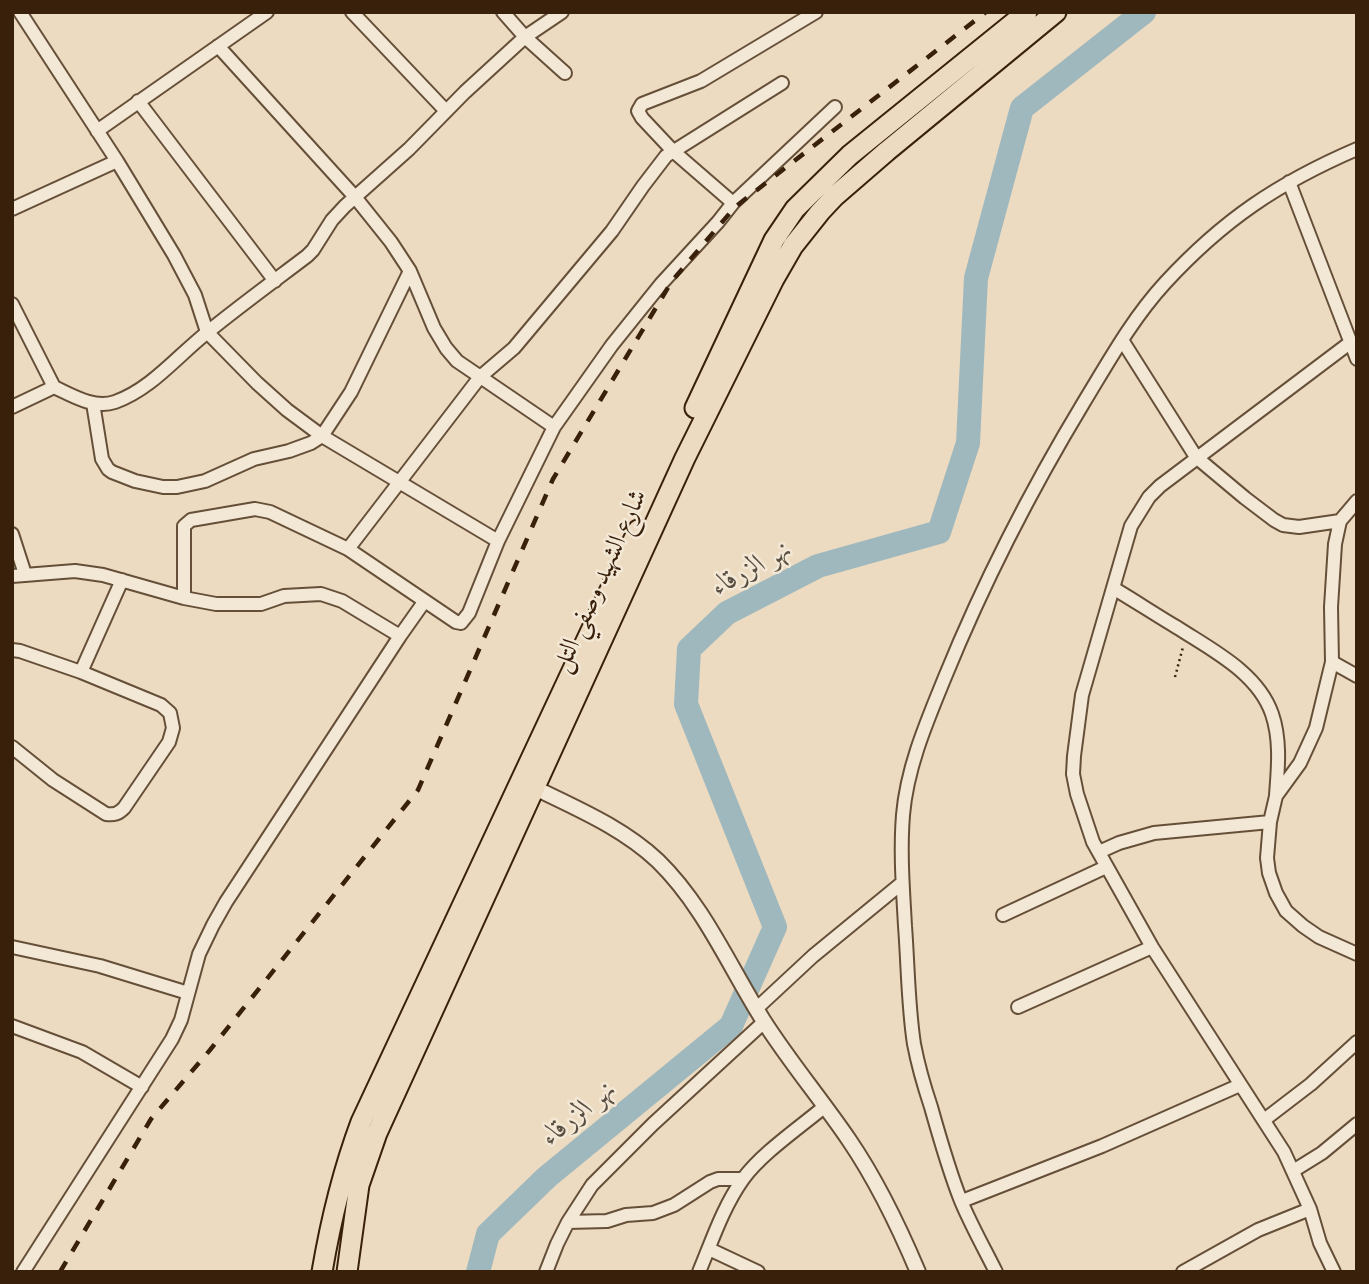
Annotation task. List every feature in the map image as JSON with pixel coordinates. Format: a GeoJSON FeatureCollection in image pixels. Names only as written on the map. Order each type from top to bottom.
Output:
{"type":"FeatureCollection","features":[{"type":"Feature","properties":{"kind":"main road","name":"شارع الشهيد وصفي التل"},"geometry":{"type":"LineString","coordinates":[[323,1266],[332,1215],[345,1166],[384,1069],[774,240],[795,209],[850,155],[1027,12]]}},
{"type":"Feature","properties":{"kind":"main road","name":"شارع الشهيد وصفي التل"},"geometry":{"type":"LineString","coordinates":[[348,1268],[359,1185],[377,1133],[685,458],[774,279],[793,246],[820,212],[887,151],[1056,12]]}},
{"type":"Feature","properties":{"kind":"main road"},"geometry":{"type":"LineString","coordinates":[[805,198],[820,212]]}},
{"type":"Feature","properties":{"kind":"main road"},"geometry":{"type":"LineString","coordinates":[[323,1266],[348,1268]]}},
{"type":"Feature","properties":{"kind":"street"},"geometry":{"type":"LineString","coordinates":[[20,12],[174,255],[194,295],[207,332],[257,383],[322,436],[498,541]]}},
{"type":"Feature","properties":{"kind":"street"},"geometry":{"type":"LineString","coordinates":[[97,131],[267,12]]}},
{"type":"Feature","properties":{"kind":"street"},"geometry":{"type":"LineString","coordinates":[[352,12],[446,111]]}},
{"type":"Feature","properties":{"kind":"street"},"geometry":{"type":"LineString","coordinates":[[503,12],[525,37],[565,73]]}},
{"type":"Feature","properties":{"kind":"street"},"geometry":{"type":"LineString","coordinates":[[12,304],[54,387],[93,403],[114,402],[140,389],[207,332],[313,250],[332,220],[355,197],[525,37],[562,12]]}},
{"type":"Feature","properties":{"kind":"street"},"geometry":{"type":"LineString","coordinates":[[733,203],[673,151],[638,111],[642,104],[701,81],[816,12]]}},
{"type":"Feature","properties":{"kind":"street"},"geometry":{"type":"LineString","coordinates":[[218,46],[355,197],[391,242],[410,271],[434,328],[457,361],[554,427]]}},
{"type":"Feature","properties":{"kind":"street"},"geometry":{"type":"LineString","coordinates":[[348,549],[480,377],[514,348],[612,231],[659,164],[673,151],[782,83]]}},
{"type":"Feature","properties":{"kind":"street"},"geometry":{"type":"LineString","coordinates":[[138,101],[275,281]]}},
{"type":"Feature","properties":{"kind":"street"},"geometry":{"type":"LineString","coordinates":[[184,598],[184,526],[191,520],[255,509],[270,512],[348,549],[456,622],[464,621],[498,541],[554,427],[612,345],[661,284],[733,203],[835,107]]}},
{"type":"Feature","properties":{"kind":"street"},"geometry":{"type":"LineString","coordinates":[[996,1272],[962,1201],[939,1134],[914,1044],[902,883],[903,818],[905,796],[919,747],[983,589],[1029,496],[1132,324],[1196,251],[1253,204],[1289,182],[1357,149]]}},
{"type":"Feature","properties":{"kind":"street"},"geometry":{"type":"LineString","coordinates":[[12,209],[117,162]]}},
{"type":"Feature","properties":{"kind":"street"},"geometry":{"type":"LineString","coordinates":[[1289,182],[1357,359]]}},
{"type":"Feature","properties":{"kind":"street"},"geometry":{"type":"LineString","coordinates":[[93,403],[104,464],[112,472],[149,485],[191,485],[254,459],[301,448],[322,436],[351,392],[410,271]]}},
{"type":"Feature","properties":{"kind":"street"},"geometry":{"type":"LineString","coordinates":[[1122,340],[1196,457],[1283,525],[1300,527],[1340,522]]}},
{"type":"Feature","properties":{"kind":"street"},"geometry":{"type":"LineString","coordinates":[[1334,1272],[1284,1152],[1152,947],[1098,852],[1077,794],[1073,774],[1082,695],[1126,538],[1138,513],[1160,486],[1196,457],[1351,342]]}},
{"type":"Feature","properties":{"kind":"street"},"geometry":{"type":"LineString","coordinates":[[12,407],[54,387]]}},
{"type":"Feature","properties":{"kind":"street"},"geometry":{"type":"LineString","coordinates":[[1276,796],[1300,763],[1316,728],[1332,662],[1332,572],[1340,522],[1357,501]]}},
{"type":"Feature","properties":{"kind":"street"},"geometry":{"type":"LineString","coordinates":[[12,534],[19,575],[75,571],[103,575],[184,598],[216,604],[261,604],[284,596],[321,594],[342,601],[400,636]]}},
{"type":"Feature","properties":{"kind":"street"},"geometry":{"type":"LineString","coordinates":[[81,672],[122,580]]}},
{"type":"Feature","properties":{"kind":"street"},"geometry":{"type":"LineString","coordinates":[[1113,588],[1225,658],[1249,679],[1263,697],[1275,726],[1279,762],[1270,822],[1267,858],[1269,873],[1286,911],[1319,937],[1357,954]]}},
{"type":"Feature","properties":{"kind":"street"},"geometry":{"type":"LineString","coordinates":[[23,1272],[172,1040],[181,1020],[199,954],[226,902],[425,602]]}},
{"type":"Feature","properties":{"kind":"street"},"geometry":{"type":"LineString","coordinates":[[12,650],[81,672],[160,705],[170,713],[173,728],[169,742],[124,808],[113,815],[106,814],[53,780],[12,747]]}},
{"type":"Feature","properties":{"kind":"street"},"geometry":{"type":"LineString","coordinates":[[1332,662],[1357,676]]}},
{"type":"Feature","properties":{"kind":"street"},"geometry":{"type":"LineString","coordinates":[[535,788],[608,825],[643,847],[682,888],[702,914],[760,1015],[860,1157],[918,1272]]}},
{"type":"Feature","properties":{"kind":"street"},"geometry":{"type":"LineString","coordinates":[[1098,852],[1119,843],[1154,834],[1270,822]]}},
{"type":"Feature","properties":{"kind":"street"},"geometry":{"type":"LineString","coordinates":[[1003,915],[1106,867]]}},
{"type":"Feature","properties":{"kind":"street"},"geometry":{"type":"LineString","coordinates":[[547,1272],[568,1222],[592,1185],[760,1015],[813,956],[902,883]]}},
{"type":"Feature","properties":{"kind":"street"},"geometry":{"type":"LineString","coordinates":[[12,947],[100,967],[188,993]]}},
{"type":"Feature","properties":{"kind":"street"},"geometry":{"type":"LineString","coordinates":[[1018,1007],[1152,947]]}},
{"type":"Feature","properties":{"kind":"street"},"geometry":{"type":"LineString","coordinates":[[12,1026],[82,1052],[142,1087]]}},
{"type":"Feature","properties":{"kind":"street"},"geometry":{"type":"LineString","coordinates":[[1264,1121],[1311,1084],[1357,1042]]}},
{"type":"Feature","properties":{"kind":"street"},"geometry":{"type":"LineString","coordinates":[[962,1201],[1102,1146],[1240,1085]]}},
{"type":"Feature","properties":{"kind":"street"},"geometry":{"type":"LineString","coordinates":[[699,1272],[728,1202],[743,1179],[766,1154],[824,1107]]}},
{"type":"Feature","properties":{"kind":"street"},"geometry":{"type":"LineString","coordinates":[[1293,1171],[1322,1153],[1357,1124]]}},
{"type":"Feature","properties":{"kind":"street"},"geometry":{"type":"LineString","coordinates":[[568,1222],[607,1221],[626,1215],[653,1213],[674,1205],[710,1182],[718,1179],[743,1179]]}},
{"type":"Feature","properties":{"kind":"street"},"geometry":{"type":"LineString","coordinates":[[1183,1272],[1258,1230],[1310,1209]]}},
{"type":"Feature","properties":{"kind":"street"},"geometry":{"type":"LineString","coordinates":[[709,1249],[758,1272]]}},
{"type":"Feature","properties":{"kind":"path"},"geometry":{"type":"LineString","coordinates":[[1175,677],[1187,634]]}},
{"type":"Feature","properties":{"kind":"waterway","name":"نهر الزرقاء"},"geometry":{"type":"LineString","coordinates":[[478,1272],[488,1234],[547,1177],[731,1026],[775,927],[686,704],[689,649],[727,613],[818,566],[939,532],[968,443],[976,278],[1022,108],[1144,12]]}},
{"type":"Feature","properties":{"kind":"railway"},"geometry":{"type":"LineString","coordinates":[[60,1272],[151,1119],[210,1050],[418,790],[553,479],[672,281],[735,207],[986,12]]}}]}
